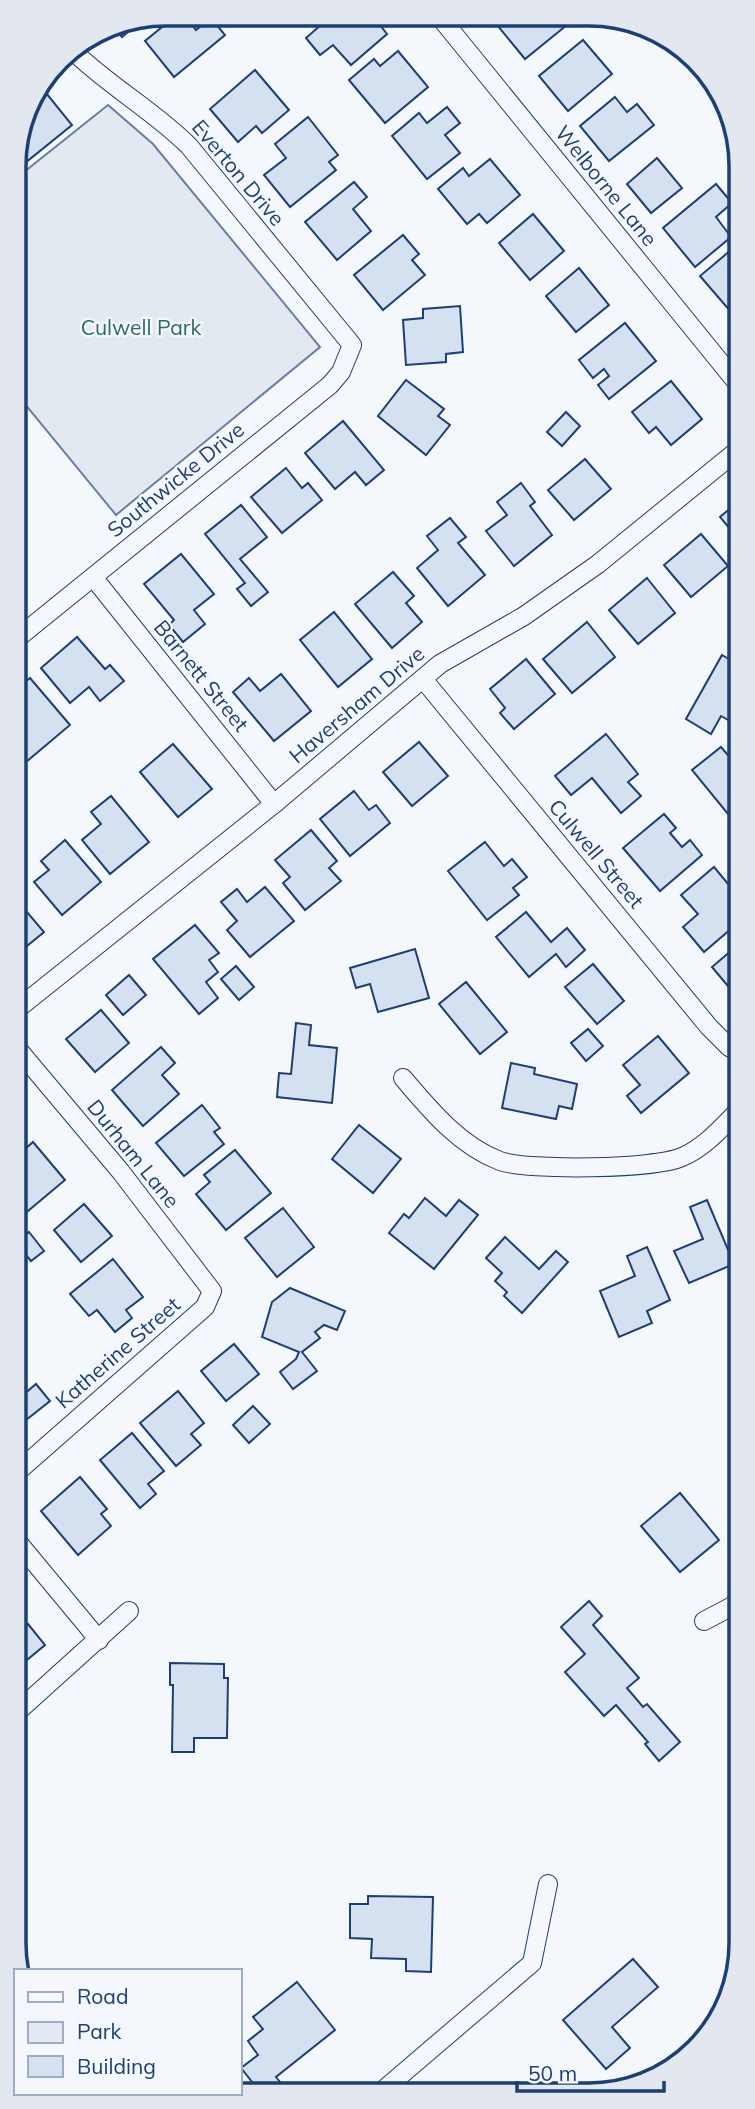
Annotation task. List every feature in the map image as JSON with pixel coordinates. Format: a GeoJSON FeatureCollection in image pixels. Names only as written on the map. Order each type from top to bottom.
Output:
{"type":"FeatureCollection","features":[{"type":"Feature","properties":{"kind":"street","name":"Welborne Lane"},"geometry":{"type":"LineString","coordinates":[[447,26],[729,373]]}},
{"type":"Feature","properties":{"kind":"street","name":"Everton Drive"},"geometry":{"type":"LineString","coordinates":[[79,57],[167,125],[189,146],[352,345]]}},
{"type":"Feature","properties":{"kind":"street","name":"Southwicke Drive"},"geometry":{"type":"LineString","coordinates":[[27,631],[330,385],[341,372],[352,345]]}},
{"type":"Feature","properties":{"kind":"street","name":"Haversham Drive"},"geometry":{"type":"LineString","coordinates":[[27,1002],[274,804],[440,664],[524,616],[598,564],[729,457]]}},
{"type":"Feature","properties":{"kind":"street","name":"Barnett Street"},"geometry":{"type":"LineString","coordinates":[[93,577],[274,804]]}},
{"type":"Feature","properties":{"kind":"street","name":"Culwell Street"},"geometry":{"type":"LineString","coordinates":[[423,679],[709,1027],[729,1047]]}},
{"type":"Feature","properties":{"kind":"street","name":"Durham Lane"},"geometry":{"type":"LineString","coordinates":[[26,1059],[121,1172],[212,1291]]}},
{"type":"Feature","properties":{"kind":"street"},"geometry":{"type":"LineString","coordinates":[[403,1078],[436,1117],[475,1148],[502,1162],[540,1166],[652,1163],[680,1158],[701,1146],[728,1120]]}},
{"type":"Feature","properties":{"kind":"street","name":"Katherine Street"},"geometry":{"type":"LineString","coordinates":[[26,1464],[205,1307],[212,1291]]}},
{"type":"Feature","properties":{"kind":"street"},"geometry":{"type":"LineString","coordinates":[[26,1552],[99,1640]]}},
{"type":"Feature","properties":{"kind":"street"},"geometry":{"type":"LineString","coordinates":[[704,1621],[728,1608]]}},
{"type":"Feature","properties":{"kind":"street"},"geometry":{"type":"LineString","coordinates":[[26,1704],[129,1611]]}},
{"type":"Feature","properties":{"kind":"street"},"geometry":{"type":"LineString","coordinates":[[392,2083],[533,1963],[548,1884]]}},
{"type":"Feature","properties":{"kind":"green space","name":"Culwell Park"},"geometry":{"type":"Polygon","coordinates":[[[108,105],[153,144],[320,347],[116,515],[27,406],[27,170],[108,105]]]}},
{"type":"Feature","properties":{"kind":"building"},"geometry":{"type":"Polygon","coordinates":[[[381,26],[387,34],[351,65],[333,45],[320,55],[306,38],[319,27],[381,26]]]}},
{"type":"Feature","properties":{"kind":"building"},"geometry":{"type":"Polygon","coordinates":[[[498,26],[566,26],[525,59],[498,26]]]}},
{"type":"Feature","properties":{"kind":"building"},"geometry":{"type":"Polygon","coordinates":[[[162,27],[194,27],[196,30],[200,27],[218,27],[225,35],[174,77],[145,41],[162,27]]]}},
{"type":"Feature","properties":{"kind":"building"},"geometry":{"type":"Polygon","coordinates":[[[583,40],[612,74],[568,111],[539,76],[583,40]]]}},
{"type":"Feature","properties":{"kind":"building"},"geometry":{"type":"Polygon","coordinates":[[[398,51],[428,87],[385,123],[349,80],[374,59],[380,66],[398,51]]]}},
{"type":"Feature","properties":{"kind":"building"},"geometry":{"type":"Polygon","coordinates":[[[255,70],[289,110],[262,133],[256,126],[238,142],[210,109],[255,70]]]}},
{"type":"Feature","properties":{"kind":"building"},"geometry":{"type":"Polygon","coordinates":[[[47,94],[72,125],[27,161],[31,130],[47,94]]]}},
{"type":"Feature","properties":{"kind":"building"},"geometry":{"type":"Polygon","coordinates":[[[615,97],[627,112],[637,104],[654,125],[609,161],[580,126],[615,97]]]}},
{"type":"Feature","properties":{"kind":"building"},"geometry":{"type":"Polygon","coordinates":[[[447,107],[460,123],[445,135],[460,153],[427,179],[392,136],[419,113],[427,123],[447,107]]]}},
{"type":"Feature","properties":{"kind":"building"},"geometry":{"type":"Polygon","coordinates":[[[308,117],[338,155],[329,162],[336,170],[290,207],[264,175],[286,158],[275,144],[308,117]]]}},
{"type":"Feature","properties":{"kind":"building"},"geometry":{"type":"Polygon","coordinates":[[[657,158],[682,188],[651,213],[627,184],[657,158]]]}},
{"type":"Feature","properties":{"kind":"building"},"geometry":{"type":"Polygon","coordinates":[[[490,159],[520,195],[487,223],[479,214],[467,224],[438,189],[463,168],[469,176],[490,159]]]}},
{"type":"Feature","properties":{"kind":"building"},"geometry":{"type":"Polygon","coordinates":[[[354,182],[367,197],[353,209],[371,231],[337,260],[305,222],[354,182]]]}},
{"type":"Feature","properties":{"kind":"building"},"geometry":{"type":"Polygon","coordinates":[[[716,184],[729,199],[729,206],[716,217],[729,234],[729,239],[695,267],[663,228],[716,184]]]}},
{"type":"Feature","properties":{"kind":"building"},"geometry":{"type":"Polygon","coordinates":[[[533,214],[564,251],[530,280],[499,243],[533,214]]]}},
{"type":"Feature","properties":{"kind":"building"},"geometry":{"type":"Polygon","coordinates":[[[403,235],[419,254],[412,260],[425,275],[383,310],[354,275],[403,235]]]}},
{"type":"Feature","properties":{"kind":"building"},"geometry":{"type":"Polygon","coordinates":[[[729,252],[729,310],[700,276],[729,252]]]}},
{"type":"Feature","properties":{"kind":"building"},"geometry":{"type":"Polygon","coordinates":[[[579,268],[609,305],[576,332],[546,296],[579,268]]]}},
{"type":"Feature","properties":{"kind":"building"},"geometry":{"type":"Polygon","coordinates":[[[460,306],[463,352],[446,354],[446,362],[406,365],[403,320],[423,318],[423,309],[460,306]]]}},
{"type":"Feature","properties":{"kind":"building"},"geometry":{"type":"Polygon","coordinates":[[[625,323],[656,361],[609,399],[598,385],[609,376],[604,369],[593,378],[579,360],[625,323]]]}},
{"type":"Feature","properties":{"kind":"building"},"geometry":{"type":"Polygon","coordinates":[[[406,380],[444,409],[438,416],[450,425],[426,455],[378,416],[406,380]]]}},
{"type":"Feature","properties":{"kind":"building"},"geometry":{"type":"Polygon","coordinates":[[[671,381],[702,419],[671,445],[656,427],[649,433],[632,412],[671,381]]]}},
{"type":"Feature","properties":{"kind":"building"},"geometry":{"type":"Polygon","coordinates":[[[566,412],[580,426],[562,446],[547,432],[566,412]]]}},
{"type":"Feature","properties":{"kind":"building"},"geometry":{"type":"Polygon","coordinates":[[[343,421],[384,470],[366,485],[355,472],[335,489],[305,453],[343,421]]]}},
{"type":"Feature","properties":{"kind":"building"},"geometry":{"type":"Polygon","coordinates":[[[585,459],[611,489],[574,520],[548,490],[585,459]]]}},
{"type":"Feature","properties":{"kind":"building"},"geometry":{"type":"Polygon","coordinates":[[[286,468],[302,488],[308,483],[322,500],[282,533],[251,497],[286,468]]]}},
{"type":"Feature","properties":{"kind":"building"},"geometry":{"type":"Polygon","coordinates":[[[521,483],[535,502],[530,506],[552,535],[514,566],[486,531],[507,515],[497,502],[521,483]]]}},
{"type":"Feature","properties":{"kind":"building"},"geometry":{"type":"Polygon","coordinates":[[[241,505],[267,537],[240,559],[268,592],[251,606],[237,589],[245,583],[205,534],[241,505]]]}},
{"type":"Feature","properties":{"kind":"building"},"geometry":{"type":"Polygon","coordinates":[[[729,510],[729,528],[720,517],[729,510]]]}},
{"type":"Feature","properties":{"kind":"building"},"geometry":{"type":"Polygon","coordinates":[[[450,518],[466,537],[458,543],[485,575],[448,606],[417,568],[438,550],[427,536],[450,518]]]}},
{"type":"Feature","properties":{"kind":"building"},"geometry":{"type":"Polygon","coordinates":[[[701,534],[728,566],[691,597],[664,565],[701,534]]]}},
{"type":"Feature","properties":{"kind":"building"},"geometry":{"type":"Polygon","coordinates":[[[181,554],[214,594],[194,610],[205,624],[183,642],[169,625],[174,620],[144,584],[181,554]]]}},
{"type":"Feature","properties":{"kind":"building"},"geometry":{"type":"Polygon","coordinates":[[[393,572],[414,596],[406,603],[422,622],[392,648],[355,604],[393,572]]]}},
{"type":"Feature","properties":{"kind":"building"},"geometry":{"type":"Polygon","coordinates":[[[647,578],[675,613],[638,644],[609,610],[647,578]]]}},
{"type":"Feature","properties":{"kind":"building"},"geometry":{"type":"Polygon","coordinates":[[[334,612],[372,659],[338,687],[300,640],[334,612]]]}},
{"type":"Feature","properties":{"kind":"building"},"geometry":{"type":"Polygon","coordinates":[[[587,622],[615,657],[572,693],[543,659],[587,622]]]}},
{"type":"Feature","properties":{"kind":"building"},"geometry":{"type":"Polygon","coordinates":[[[77,637],[105,669],[110,665],[124,681],[100,701],[89,687],[70,703],[41,668],[77,637]]]}},
{"type":"Feature","properties":{"kind":"building"},"geometry":{"type":"Polygon","coordinates":[[[722,655],[729,659],[729,720],[721,716],[711,734],[686,719],[722,655]]]}},
{"type":"Feature","properties":{"kind":"building"},"geometry":{"type":"Polygon","coordinates":[[[526,659],[555,694],[514,729],[500,713],[505,708],[490,689],[526,659]]]}},
{"type":"Feature","properties":{"kind":"building"},"geometry":{"type":"Polygon","coordinates":[[[281,674],[311,711],[274,741],[233,692],[249,678],[260,691],[281,674]]]}},
{"type":"Feature","properties":{"kind":"building"},"geometry":{"type":"Polygon","coordinates":[[[30,678],[70,725],[27,761],[27,681],[30,678]]]}},
{"type":"Feature","properties":{"kind":"building"},"geometry":{"type":"Polygon","coordinates":[[[606,734],[638,774],[628,782],[641,796],[621,813],[592,778],[571,795],[555,776],[606,734]]]}},
{"type":"Feature","properties":{"kind":"building"},"geometry":{"type":"Polygon","coordinates":[[[419,742],[448,776],[412,806],[383,772],[419,742]]]}},
{"type":"Feature","properties":{"kind":"building"},"geometry":{"type":"Polygon","coordinates":[[[173,744],[212,789],[178,817],[140,772],[173,744]]]}},
{"type":"Feature","properties":{"kind":"building"},"geometry":{"type":"Polygon","coordinates":[[[721,747],[729,756],[729,815],[692,770],[721,747]]]}},
{"type":"Feature","properties":{"kind":"building"},"geometry":{"type":"Polygon","coordinates":[[[354,791],[369,810],[376,805],[390,823],[350,856],[320,819],[354,791]]]}},
{"type":"Feature","properties":{"kind":"building"},"geometry":{"type":"Polygon","coordinates":[[[111,796],[149,842],[110,874],[82,840],[101,824],[91,812],[111,796]]]}},
{"type":"Feature","properties":{"kind":"building"},"geometry":{"type":"Polygon","coordinates":[[[664,814],[676,828],[670,833],[682,847],[690,840],[702,855],[660,891],[623,848],[664,814]]]}},
{"type":"Feature","properties":{"kind":"building"},"geometry":{"type":"Polygon","coordinates":[[[311,830],[337,861],[329,868],[341,881],[305,910],[283,883],[290,877],[275,860],[311,830]]]}},
{"type":"Feature","properties":{"kind":"building"},"geometry":{"type":"Polygon","coordinates":[[[65,840],[101,882],[62,915],[34,882],[49,870],[41,861],[65,840]]]}},
{"type":"Feature","properties":{"kind":"building"},"geometry":{"type":"Polygon","coordinates":[[[485,842],[504,866],[512,859],[527,877],[513,888],[519,895],[487,920],[448,871],[485,842]]]}},
{"type":"Feature","properties":{"kind":"building"},"geometry":{"type":"Polygon","coordinates":[[[714,867],[729,885],[729,931],[704,952],[683,927],[698,914],[681,895],[714,867]]]}},
{"type":"Feature","properties":{"kind":"building"},"geometry":{"type":"Polygon","coordinates":[[[265,887],[294,921],[250,957],[227,930],[237,921],[221,902],[237,889],[247,902],[265,887]]]}},
{"type":"Feature","properties":{"kind":"building"},"geometry":{"type":"Polygon","coordinates":[[[27,912],[44,932],[27,946],[27,912]]]}},
{"type":"Feature","properties":{"kind":"building"},"geometry":{"type":"Polygon","coordinates":[[[526,912],[551,942],[567,928],[585,950],[566,967],[556,954],[529,977],[496,937],[526,912]]]}},
{"type":"Feature","properties":{"kind":"building"},"geometry":{"type":"Polygon","coordinates":[[[195,925],[219,953],[209,960],[218,972],[206,982],[218,998],[199,1014],[153,959],[195,925]]]}},
{"type":"Feature","properties":{"kind":"building"},"geometry":{"type":"Polygon","coordinates":[[[415,949],[429,998],[378,1012],[370,984],[356,988],[350,968],[415,949]]]}},
{"type":"Feature","properties":{"kind":"building"},"geometry":{"type":"Polygon","coordinates":[[[729,953],[729,987],[712,967],[729,953]]]}},
{"type":"Feature","properties":{"kind":"building"},"geometry":{"type":"Polygon","coordinates":[[[593,964],[624,1001],[597,1024],[565,987],[593,964]]]}},
{"type":"Feature","properties":{"kind":"building"},"geometry":{"type":"Polygon","coordinates":[[[236,966],[254,987],[239,1000],[221,979],[236,966]]]}},
{"type":"Feature","properties":{"kind":"building"},"geometry":{"type":"Polygon","coordinates":[[[129,975],[146,995],[123,1015],[106,995],[129,975]]]}},
{"type":"Feature","properties":{"kind":"building"},"geometry":{"type":"Polygon","coordinates":[[[466,982],[507,1032],[480,1054],[439,1004],[466,982]]]}},
{"type":"Feature","properties":{"kind":"building"},"geometry":{"type":"Polygon","coordinates":[[[101,1010],[129,1043],[95,1072],[66,1039],[101,1010]]]}},
{"type":"Feature","properties":{"kind":"building"},"geometry":{"type":"Polygon","coordinates":[[[296,1023],[311,1025],[309,1045],[337,1048],[332,1103],[277,1097],[279,1073],[291,1074],[296,1023]]]}},
{"type":"Feature","properties":{"kind":"building"},"geometry":{"type":"Polygon","coordinates":[[[588,1029],[603,1046],[586,1061],[571,1043],[588,1029]]]}},
{"type":"Feature","properties":{"kind":"building"},"geometry":{"type":"Polygon","coordinates":[[[658,1036],[689,1073],[641,1113],[627,1096],[640,1085],[623,1065],[658,1036]]]}},
{"type":"Feature","properties":{"kind":"building"},"geometry":{"type":"Polygon","coordinates":[[[161,1047],[175,1063],[162,1075],[179,1094],[143,1126],[112,1090],[161,1047]]]}},
{"type":"Feature","properties":{"kind":"building"},"geometry":{"type":"Polygon","coordinates":[[[511,1063],[535,1068],[534,1074],[577,1084],[572,1109],[559,1106],[556,1119],[502,1108],[511,1063]]]}},
{"type":"Feature","properties":{"kind":"building"},"geometry":{"type":"Polygon","coordinates":[[[202,1105],[220,1128],[214,1132],[224,1144],[184,1176],[156,1143],[202,1105]]]}},
{"type":"Feature","properties":{"kind":"building"},"geometry":{"type":"Polygon","coordinates":[[[359,1125],[401,1159],[373,1193],[332,1159],[359,1125]]]}},
{"type":"Feature","properties":{"kind":"building"},"geometry":{"type":"Polygon","coordinates":[[[33,1142],[65,1180],[26,1212],[26,1148],[33,1142]]]}},
{"type":"Feature","properties":{"kind":"building"},"geometry":{"type":"Polygon","coordinates":[[[235,1150],[271,1193],[226,1230],[196,1194],[210,1182],[204,1175],[235,1150]]]}},
{"type":"Feature","properties":{"kind":"building"},"geometry":{"type":"Polygon","coordinates":[[[425,1198],[446,1216],[459,1200],[478,1215],[434,1269],[389,1233],[404,1214],[409,1218],[425,1198]]]}},
{"type":"Feature","properties":{"kind":"building"},"geometry":{"type":"Polygon","coordinates":[[[707,1200],[728,1251],[728,1266],[689,1283],[674,1251],[703,1239],[690,1207],[707,1200]]]}},
{"type":"Feature","properties":{"kind":"building"},"geometry":{"type":"Polygon","coordinates":[[[84,1204],[112,1236],[81,1262],[54,1230],[84,1204]]]}},
{"type":"Feature","properties":{"kind":"building"},"geometry":{"type":"Polygon","coordinates":[[[283,1208],[314,1247],[277,1277],[245,1238],[283,1208]]]}},
{"type":"Feature","properties":{"kind":"building"},"geometry":{"type":"Polygon","coordinates":[[[29,1232],[44,1251],[31,1261],[26,1255],[26,1234],[29,1232]]]}},
{"type":"Feature","properties":{"kind":"building"},"geometry":{"type":"Polygon","coordinates":[[[505,1237],[539,1269],[556,1251],[568,1262],[522,1313],[504,1296],[507,1292],[495,1281],[502,1273],[486,1258],[505,1237]]]}},
{"type":"Feature","properties":{"kind":"building"},"geometry":{"type":"Polygon","coordinates":[[[647,1247],[670,1300],[647,1311],[652,1323],[619,1337],[600,1291],[635,1276],[627,1256],[647,1247]]]}},
{"type":"Feature","properties":{"kind":"building"},"geometry":{"type":"Polygon","coordinates":[[[113,1259],[143,1297],[126,1310],[132,1318],[115,1332],[97,1310],[89,1316],[70,1294],[113,1259]]]}},
{"type":"Feature","properties":{"kind":"building"},"geometry":{"type":"Polygon","coordinates":[[[290,1288],[345,1311],[337,1330],[324,1325],[315,1332],[320,1338],[302,1352],[317,1371],[293,1389],[280,1372],[296,1359],[299,1352],[262,1337],[272,1302],[290,1288]]]}},
{"type":"Feature","properties":{"kind":"building"},"geometry":{"type":"Polygon","coordinates":[[[234,1344],[259,1374],[226,1401],[201,1371],[234,1344]]]}},
{"type":"Feature","properties":{"kind":"building"},"geometry":{"type":"Polygon","coordinates":[[[36,1384],[50,1401],[26,1420],[26,1392],[36,1384]]]}},
{"type":"Feature","properties":{"kind":"building"},"geometry":{"type":"Polygon","coordinates":[[[178,1391],[204,1423],[191,1434],[201,1445],[176,1466],[140,1423],[178,1391]]]}},
{"type":"Feature","properties":{"kind":"building"},"geometry":{"type":"Polygon","coordinates":[[[253,1406],[270,1424],[249,1443],[233,1425],[253,1406]]]}},
{"type":"Feature","properties":{"kind":"building"},"geometry":{"type":"Polygon","coordinates":[[[132,1433],[164,1471],[148,1484],[156,1494],[140,1508],[100,1460],[132,1433]]]}},
{"type":"Feature","properties":{"kind":"building"},"geometry":{"type":"Polygon","coordinates":[[[80,1477],[107,1509],[101,1514],[111,1526],[78,1555],[41,1511],[80,1477]]]}},
{"type":"Feature","properties":{"kind":"building"},"geometry":{"type":"Polygon","coordinates":[[[680,1493],[719,1540],[680,1572],[641,1526],[680,1493]]]}},
{"type":"Feature","properties":{"kind":"building"},"geometry":{"type":"Polygon","coordinates":[[[589,1601],[602,1616],[593,1625],[639,1678],[627,1688],[643,1707],[647,1704],[680,1742],[659,1761],[645,1744],[648,1742],[616,1705],[604,1716],[565,1672],[585,1654],[561,1627],[589,1601]]]}},
{"type":"Feature","properties":{"kind":"building"},"geometry":{"type":"Polygon","coordinates":[[[28,1624],[45,1645],[26,1661],[28,1624]]]}},
{"type":"Feature","properties":{"kind":"building"},"geometry":{"type":"Polygon","coordinates":[[[170,1663],[224,1664],[224,1678],[228,1678],[227,1738],[194,1738],[194,1752],[172,1752],[173,1685],[170,1685],[170,1663]]]}},
{"type":"Feature","properties":{"kind":"building"},"geometry":{"type":"Polygon","coordinates":[[[368,1896],[433,1897],[431,1972],[406,1971],[406,1959],[371,1958],[372,1939],[350,1938],[350,1904],[368,1904],[368,1896]]]}},
{"type":"Feature","properties":{"kind":"building"},"geometry":{"type":"Polygon","coordinates":[[[633,1959],[658,1987],[612,2027],[630,2048],[606,2069],[563,2020],[633,1959]]]}},
{"type":"Feature","properties":{"kind":"building"},"geometry":{"type":"Polygon","coordinates":[[[297,1982],[335,2030],[276,2077],[279,2083],[253,2083],[242,2067],[258,2055],[248,2041],[263,2029],[253,2017],[297,1982]]]}}]}
